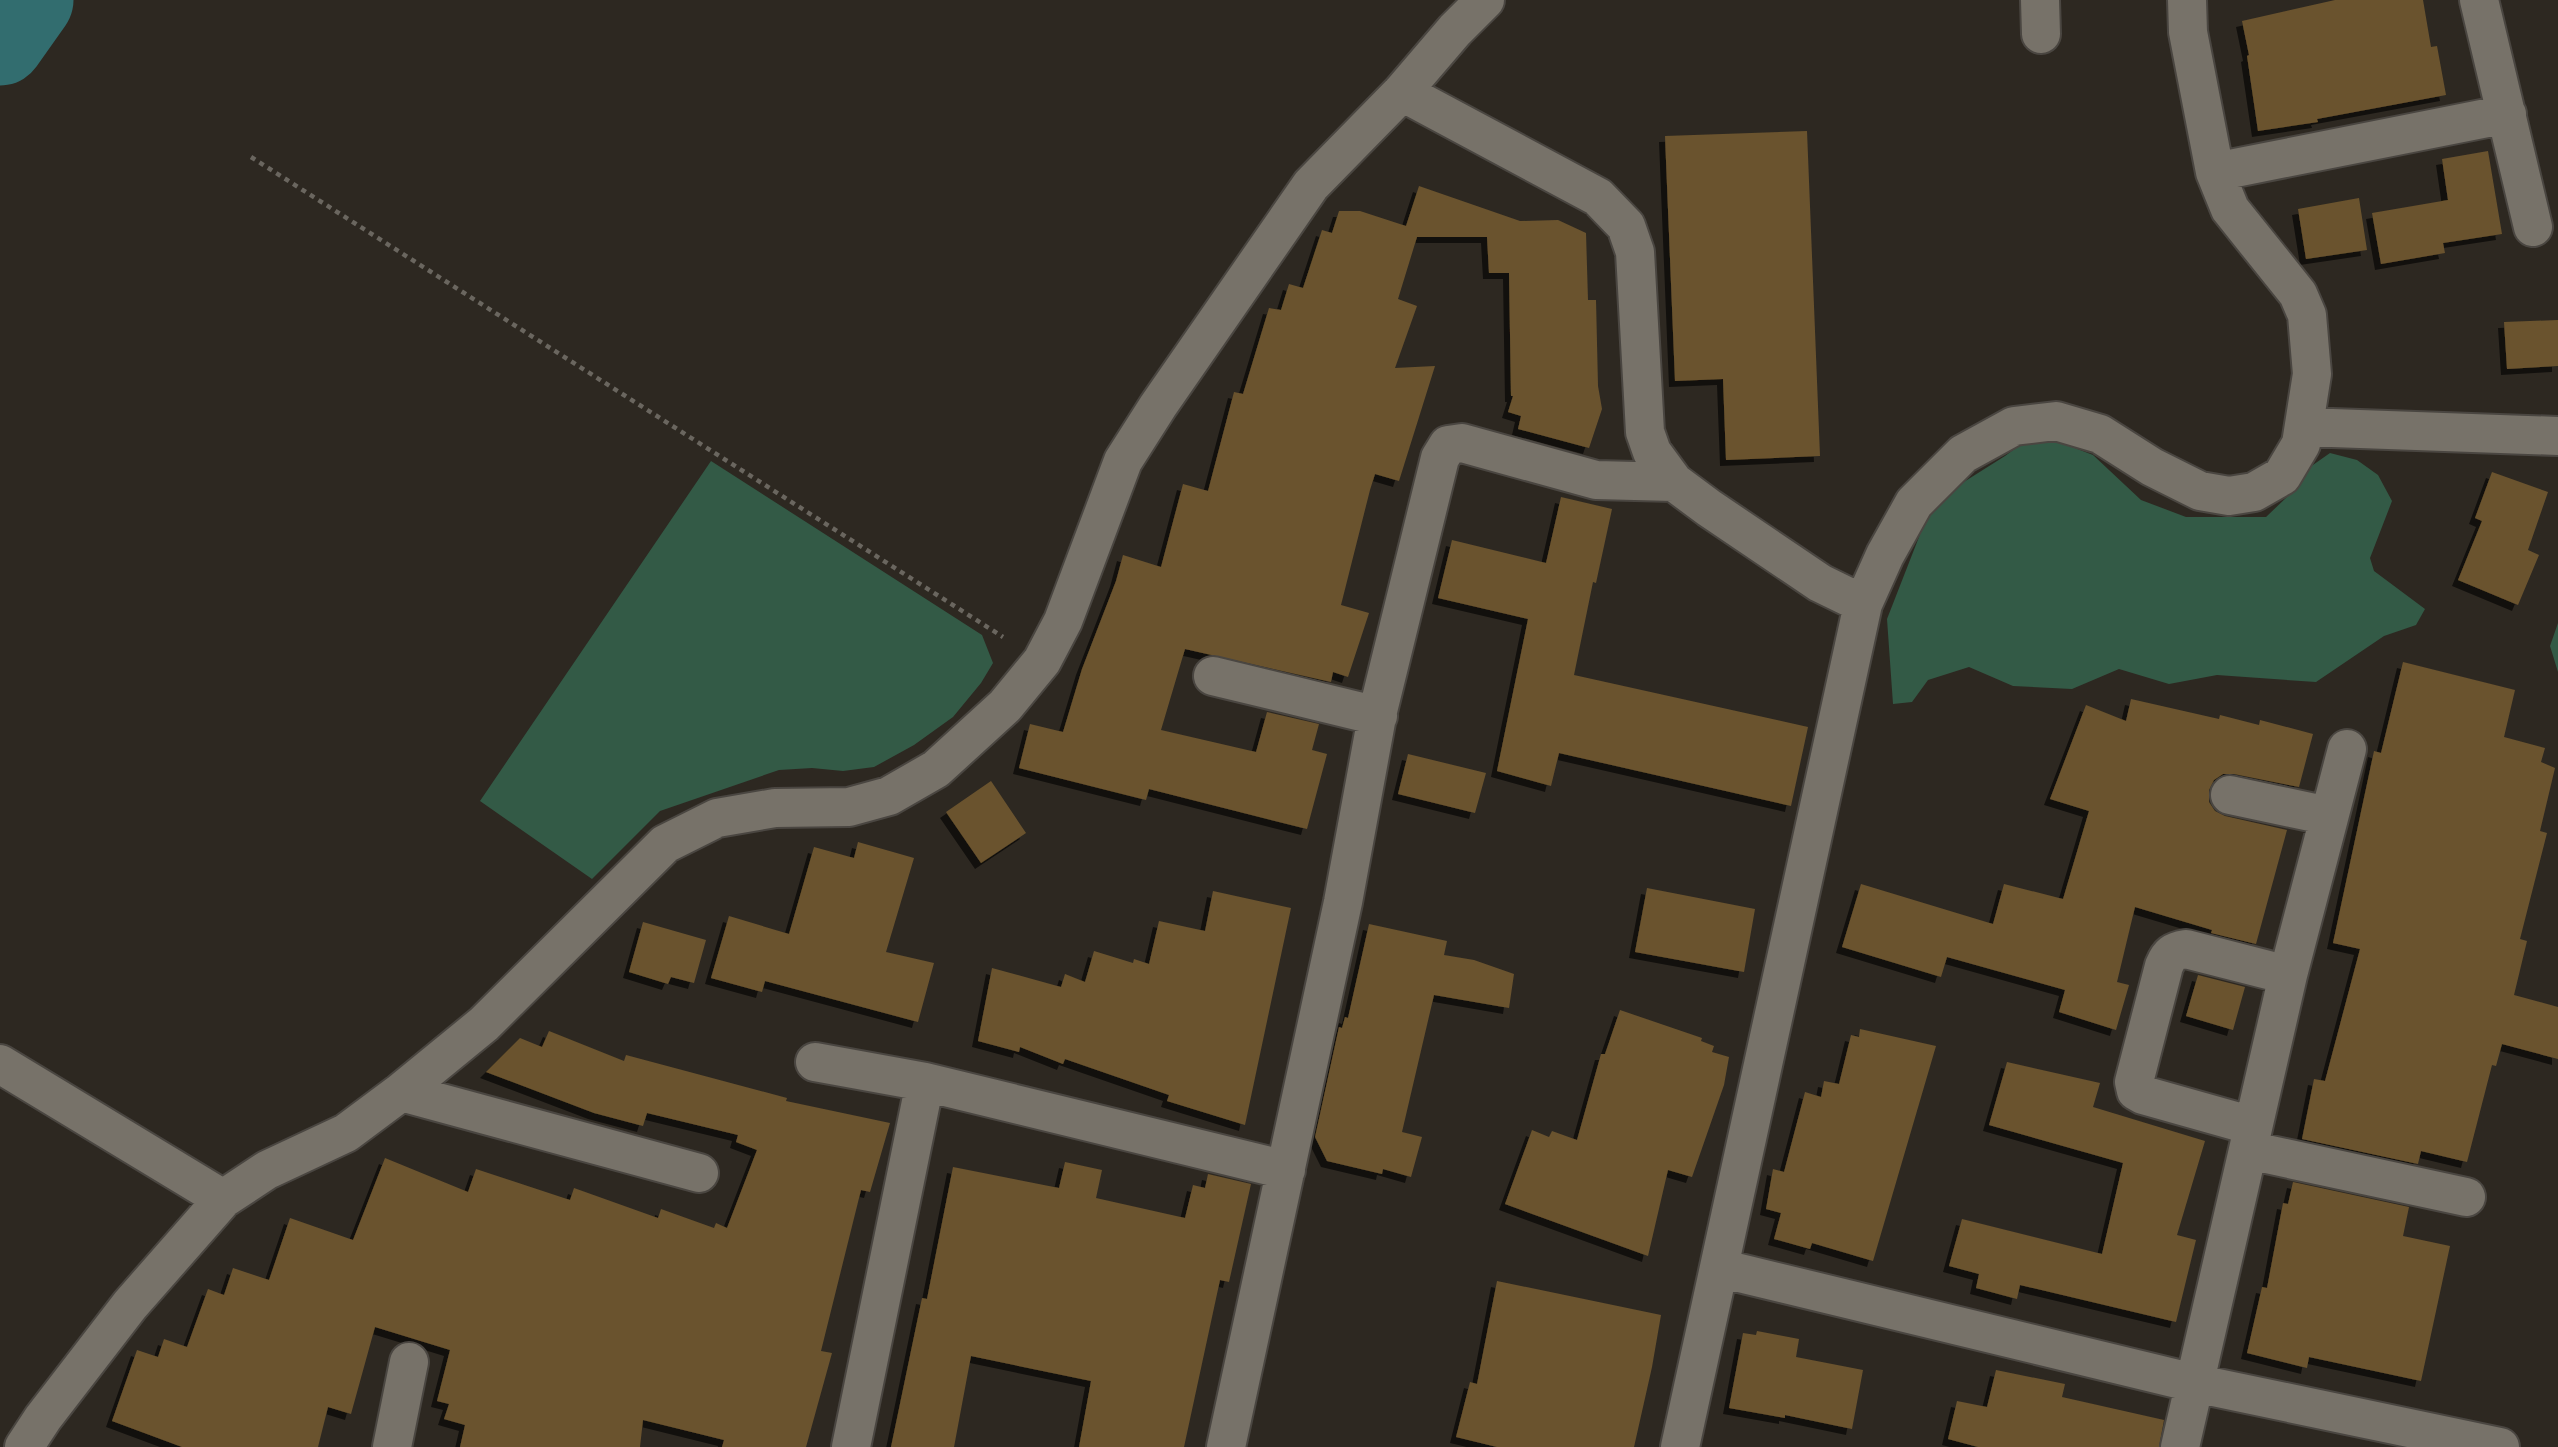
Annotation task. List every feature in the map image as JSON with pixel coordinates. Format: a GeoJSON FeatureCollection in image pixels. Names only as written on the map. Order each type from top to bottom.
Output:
{"type":"FeatureCollection","features":[{"type":"Feature","properties":{"kind":"street"},"geometry":{"type":"LineString","coordinates":[[24,1447],[130,1305],[223,1199],[267,1170],[346,1133],[401,1092],[484,1024],[665,844],[717,818],[775,808],[849,807],[889,796],[936,769],[1005,706],[1042,662],[1063,621],[1123,461],[1158,406],[1311,186],[1402,92],[1455,30],[1485,0]]}},
{"type":"Feature","properties":{"kind":"street"},"geometry":{"type":"LineString","coordinates":[[1680,1447],[1863,604],[1885,555],[1914,503],[1963,454],[2014,426],[2056,421],[2100,434],[2152,467],[2200,491],[2230,496],[2254,492],[2281,476],[2301,443],[2312,374],[2307,315],[2298,294],[2230,209],[2215,172],[2188,32],[2187,0]]}},
{"type":"Feature","properties":{"kind":"street"},"geometry":{"type":"LineString","coordinates":[[2479,0],[2533,227]]}},
{"type":"Feature","properties":{"kind":"street"},"geometry":{"type":"LineString","coordinates":[[1402,92],[1598,197],[1626,226],[1635,252],[1646,432],[1652,452],[1674,482],[1709,509],[1820,583],[1863,604]]}},
{"type":"Feature","properties":{"kind":"street"},"geometry":{"type":"LineString","coordinates":[[2215,172],[2507,114]]}},
{"type":"Feature","properties":{"kind":"street"},"geometry":{"type":"LineString","coordinates":[[2304,427],[2558,436]]}},
{"type":"Feature","properties":{"kind":"street"},"geometry":{"type":"LineString","coordinates":[[1226,1447],[1343,902],[1378,716],[1440,458],[1448,445],[1461,443],[1596,480],[1674,482]]}},
{"type":"Feature","properties":{"kind":"street"},"geometry":{"type":"LineString","coordinates":[[1213,676],[1378,716]]}},
{"type":"Feature","properties":{"kind":"street"},"geometry":{"type":"LineString","coordinates":[[2180,1447],[2288,975],[2347,749]]}},
{"type":"Feature","properties":{"kind":"street"},"geometry":{"type":"LineString","coordinates":[[2230,795],[2329,816]]}},
{"type":"Feature","properties":{"kind":"street"},"geometry":{"type":"LineString","coordinates":[[2288,975],[2186,949],[2175,950],[2169,955],[2164,966],[2134,1082],[2136,1091],[2250,1138],[2466,1197]]}},
{"type":"Feature","properties":{"kind":"street"},"geometry":{"type":"LineString","coordinates":[[815,1062],[925,1082],[1286,1170]]}},
{"type":"Feature","properties":{"kind":"street"},"geometry":{"type":"LineString","coordinates":[[0,1064],[223,1199]]}},
{"type":"Feature","properties":{"kind":"street"},"geometry":{"type":"LineString","coordinates":[[852,1447],[925,1082]]}},
{"type":"Feature","properties":{"kind":"street"},"geometry":{"type":"LineString","coordinates":[[401,1092],[699,1173]]}},
{"type":"Feature","properties":{"kind":"street"},"geometry":{"type":"LineString","coordinates":[[1719,1268],[2194,1383],[2500,1447]]}},
{"type":"Feature","properties":{"kind":"street"},"geometry":{"type":"LineString","coordinates":[[392,1447],[409,1362]]}},
{"type":"Feature","properties":{"kind":"path"},"geometry":{"type":"LineString","coordinates":[[251,157],[1042,662]]}},
{"type":"Feature","properties":{"kind":"green space"},"geometry":{"type":"Polygon","coordinates":[[[2036,433],[2093,455],[2141,500],[2186,517],[2266,517],[2290,494],[2310,467],[2330,453],[2357,460],[2378,475],[2392,501],[2370,558],[2374,571],[2425,609],[2416,625],[2384,636],[2316,682],[2217,675],[2169,684],[2119,669],[2072,689],[2013,686],[1969,667],[1928,680],[1912,702],[1893,704],[1887,619],[1926,519],[1959,485],[2036,433]]]}},
{"type":"Feature","properties":{"kind":"green space"},"geometry":{"type":"Polygon","coordinates":[[[711,461],[982,635],[993,663],[981,683],[953,717],[914,745],[874,767],[843,771],[812,768],[779,770],[660,811],[592,879],[480,801],[711,461]]]}},
{"type":"Feature","properties":{"kind":"green space"},"geometry":{"type":"Polygon","coordinates":[[[2558,623],[2558,672],[2550,646],[2558,623]]]}},
{"type":"Feature","properties":{"kind":"building"},"geometry":{"type":"Polygon","coordinates":[[[2335,0],[2423,0],[2431,47],[2437,46],[2446,95],[2317,119],[2318,122],[2258,131],[2242,21],[2335,0]]]}},
{"type":"Feature","properties":{"kind":"building"},"geometry":{"type":"Polygon","coordinates":[[[1807,131],[1820,456],[1726,460],[1723,379],[1675,381],[1665,136],[1807,131]]]}},
{"type":"Feature","properties":{"kind":"building"},"geometry":{"type":"Polygon","coordinates":[[[2488,151],[2502,234],[2443,243],[2445,253],[2381,264],[2372,213],[2448,200],[2442,159],[2488,151]]]}},
{"type":"Feature","properties":{"kind":"building"},"geometry":{"type":"Polygon","coordinates":[[[1419,186],[1520,221],[1558,220],[1586,233],[1588,300],[1596,300],[1598,386],[1602,409],[1589,448],[1518,429],[1521,416],[1508,412],[1513,396],[1509,273],[1489,273],[1487,237],[1417,237],[1398,299],[1417,306],[1395,368],[1435,366],[1399,481],[1375,474],[1370,490],[1341,605],[1369,613],[1348,677],[1333,672],[1331,682],[1185,649],[1161,730],[1256,752],[1267,712],[1319,724],[1312,750],[1327,754],[1307,829],[1149,789],[1146,800],[1019,768],[1030,724],[1063,732],[1082,669],[1116,581],[1123,555],[1161,567],[1183,484],[1208,491],[1234,392],[1243,394],[1269,308],[1281,310],[1289,284],[1303,288],[1322,230],[1332,233],[1339,211],[1360,211],[1406,226],[1419,186]]]}},
{"type":"Feature","properties":{"kind":"building"},"geometry":{"type":"Polygon","coordinates":[[[2359,198],[2367,250],[2306,259],[2298,209],[2359,198]]]}},
{"type":"Feature","properties":{"kind":"building"},"geometry":{"type":"Polygon","coordinates":[[[2558,320],[2558,366],[2507,369],[2504,322],[2558,320]]]}},
{"type":"Feature","properties":{"kind":"building"},"geometry":{"type":"Polygon","coordinates":[[[2492,472],[2548,492],[2528,550],[2539,555],[2518,605],[2458,580],[2482,521],[2475,518],[2492,472]]]}},
{"type":"Feature","properties":{"kind":"building"},"geometry":{"type":"Polygon","coordinates":[[[1561,497],[1612,509],[1596,583],[1593,582],[1574,675],[1808,727],[1791,806],[1559,753],[1551,786],[1497,771],[1528,619],[1438,598],[1452,540],[1546,563],[1561,497]]]}},
{"type":"Feature","properties":{"kind":"building"},"geometry":{"type":"Polygon","coordinates":[[[2403,662],[2515,690],[2504,737],[2545,748],[2541,762],[2555,768],[2540,831],[2547,833],[2520,939],[2527,941],[2514,995],[2558,1007],[2558,1059],[2502,1044],[2496,1066],[2492,1065],[2467,1162],[2421,1151],[2418,1164],[2302,1139],[2314,1079],[2325,1081],[2360,949],[2333,943],[2374,751],[2381,753],[2403,662]]]}},
{"type":"Feature","properties":{"kind":"building"},"geometry":{"type":"Polygon","coordinates":[[[2131,699],[2219,719],[2220,715],[2259,725],[2260,720],[2313,734],[2299,787],[2223,774],[2214,780],[2209,790],[2209,802],[2215,811],[2225,816],[2287,830],[2256,944],[2211,933],[2212,930],[2135,907],[2117,982],[2129,985],[2116,1030],[2059,1012],[2065,990],[1947,957],[1941,977],[1842,947],[1861,884],[1993,924],[2004,884],[2063,899],[2089,811],[2050,799],[2086,705],[2126,721],[2131,699]]]}},
{"type":"Feature","properties":{"kind":"building"},"geometry":{"type":"Polygon","coordinates":[[[1408,754],[1486,773],[1475,813],[1398,794],[1408,754]]]}},
{"type":"Feature","properties":{"kind":"building"},"geometry":{"type":"Polygon","coordinates":[[[991,781],[1026,833],[981,863],[946,812],[991,781]]]}},
{"type":"Feature","properties":{"kind":"building"},"geometry":{"type":"Polygon","coordinates":[[[858,842],[914,858],[886,952],[934,963],[918,1022],[765,981],[762,992],[711,978],[729,916],[789,934],[814,847],[854,858],[858,842]]]}},
{"type":"Feature","properties":{"kind":"building"},"geometry":{"type":"Polygon","coordinates":[[[1647,888],[1755,909],[1744,972],[1635,952],[1647,888]]]}},
{"type":"Feature","properties":{"kind":"building"},"geometry":{"type":"Polygon","coordinates":[[[1213,891],[1291,908],[1245,1125],[1167,1101],[1169,1095],[1065,1059],[1063,1064],[1020,1047],[1019,1052],[978,1041],[992,968],[1061,987],[1065,974],[1085,982],[1094,951],[1133,963],[1134,959],[1149,964],[1159,921],[1205,931],[1213,891]]]}},
{"type":"Feature","properties":{"kind":"building"},"geometry":{"type":"Polygon","coordinates":[[[643,922],[706,940],[694,983],[671,977],[668,984],[629,972],[643,922]]]}},
{"type":"Feature","properties":{"kind":"building"},"geometry":{"type":"Polygon","coordinates":[[[1369,924],[1447,941],[1444,955],[1474,960],[1514,974],[1509,1008],[1434,995],[1402,1132],[1422,1137],[1411,1177],[1383,1169],[1382,1174],[1327,1161],[1315,1137],[1339,1027],[1342,1028],[1345,1017],[1348,1018],[1369,924]]]}},
{"type":"Feature","properties":{"kind":"building"},"geometry":{"type":"Polygon","coordinates":[[[2198,975],[2245,987],[2233,1030],[2186,1016],[2198,975]]]}},
{"type":"Feature","properties":{"kind":"building"},"geometry":{"type":"Polygon","coordinates":[[[1620,1010],[1702,1038],[1701,1041],[1714,1046],[1712,1052],[1729,1057],[1724,1085],[1692,1177],[1668,1170],[1648,1256],[1505,1204],[1532,1130],[1549,1137],[1552,1131],[1577,1140],[1601,1054],[1605,1054],[1620,1010]]]}},
{"type":"Feature","properties":{"kind":"building"},"geometry":{"type":"Polygon","coordinates":[[[1860,1029],[1936,1046],[1873,1261],[1812,1243],[1810,1249],[1774,1239],[1781,1213],[1766,1209],[1773,1169],[1784,1172],[1805,1092],[1821,1097],[1824,1081],[1839,1084],[1851,1035],[1859,1037],[1860,1029]]]}},
{"type":"Feature","properties":{"kind":"building"},"geometry":{"type":"Polygon","coordinates":[[[549,1031],[624,1061],[626,1055],[787,1098],[786,1101],[890,1123],[870,1192],[861,1190],[821,1351],[832,1353],[806,1447],[722,1447],[724,1440],[643,1420],[640,1447],[460,1447],[465,1425],[444,1419],[449,1404],[437,1401],[450,1350],[375,1327],[351,1414],[328,1407],[318,1447],[182,1447],[112,1421],[137,1350],[158,1357],[164,1339],[187,1347],[208,1289],[224,1295],[233,1268],[269,1280],[290,1218],[353,1240],[385,1158],[468,1192],[476,1169],[570,1200],[574,1188],[658,1218],[661,1209],[714,1228],[716,1223],[727,1228],[757,1150],[736,1142],[738,1135],[647,1113],[643,1126],[594,1113],[486,1072],[520,1038],[542,1047],[549,1031]]]}},
{"type":"Feature","properties":{"kind":"building"},"geometry":{"type":"Polygon","coordinates":[[[2007,1062],[2100,1083],[2093,1107],[2205,1141],[2177,1235],[2196,1240],[2176,1322],[2020,1285],[2017,1299],[1976,1288],[1979,1274],[1949,1266],[1962,1219],[2102,1254],[2123,1163],[1989,1125],[2007,1062]]]}},
{"type":"Feature","properties":{"kind":"building"},"geometry":{"type":"Polygon","coordinates":[[[1065,1162],[1102,1170],[1096,1198],[1185,1218],[1193,1185],[1205,1188],[1208,1174],[1251,1184],[1229,1282],[1220,1280],[1184,1447],[1079,1447],[1091,1381],[971,1356],[954,1447],[891,1447],[922,1298],[927,1299],[953,1167],[1059,1188],[1065,1162]]]}},
{"type":"Feature","properties":{"kind":"building"},"geometry":{"type":"Polygon","coordinates":[[[2293,1182],[2409,1207],[2403,1236],[2450,1246],[2421,1381],[2309,1357],[2307,1368],[2247,1353],[2262,1287],[2267,1288],[2283,1203],[2288,1204],[2293,1182]]]}},
{"type":"Feature","properties":{"kind":"building"},"geometry":{"type":"Polygon","coordinates":[[[1497,1281],[1661,1315],[1634,1447],[1497,1447],[1456,1437],[1470,1382],[1477,1384],[1497,1281]]]}},
{"type":"Feature","properties":{"kind":"building"},"geometry":{"type":"Polygon","coordinates":[[[1757,1331],[1799,1339],[1796,1357],[1863,1370],[1852,1429],[1785,1415],[1785,1418],[1729,1408],[1743,1333],[1756,1335],[1757,1331]]]}},
{"type":"Feature","properties":{"kind":"building"},"geometry":{"type":"Polygon","coordinates":[[[1996,1370],[2065,1384],[2062,1397],[2164,1420],[2159,1447],[1978,1447],[1948,1439],[1957,1401],[1987,1407],[1996,1370]]]}},
{"type":"Feature","properties":{"kind":"waterway"},"geometry":{"type":"LineString","coordinates":[[0,41],[29,0]]}}]}
